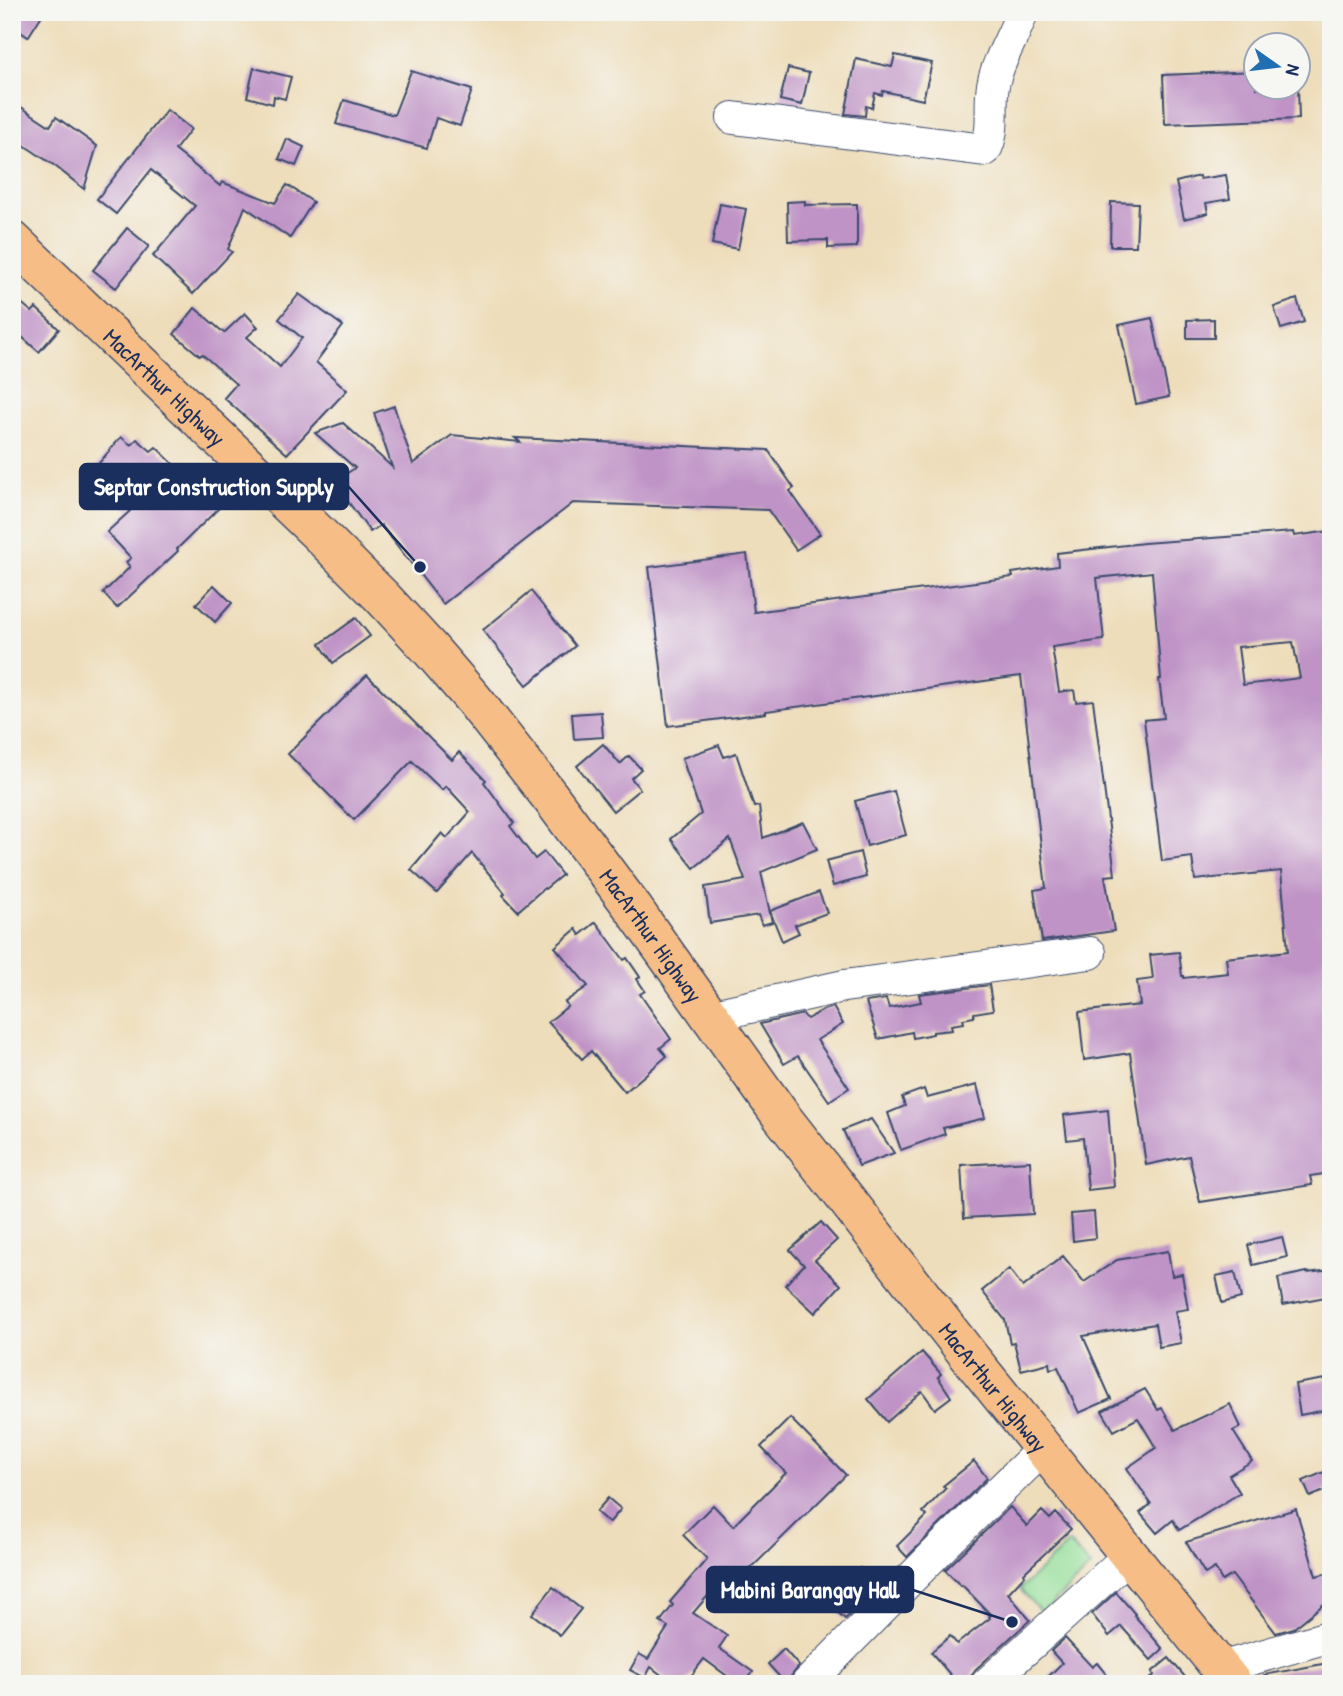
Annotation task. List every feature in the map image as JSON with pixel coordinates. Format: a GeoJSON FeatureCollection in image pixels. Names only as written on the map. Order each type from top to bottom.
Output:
{"type":"FeatureCollection","features":[{"type":"Feature","properties":{"kind":"highway","name":"MacArthur Highway"},"geometry":{"type":"LineString","coordinates":[[17,255],[258,474],[382,597],[474,700],[551,798],[782,1117],[1043,1449],[1226,1676]]}},
{"type":"Feature","properties":{"kind":"street"},"geometry":{"type":"LineString","coordinates":[[733,118],[985,150],[990,140],[993,86],[1022,12]]}},
{"type":"Feature","properties":{"kind":"street"},"geometry":{"type":"LineString","coordinates":[[709,1016],[844,986],[1090,953]]}},
{"type":"Feature","properties":{"kind":"street"},"geometry":{"type":"LineString","coordinates":[[807,1684],[1043,1449]]}},
{"type":"Feature","properties":{"kind":"street"},"geometry":{"type":"LineString","coordinates":[[987,1684],[1130,1555]]}},
{"type":"Feature","properties":{"kind":"street"},"geometry":{"type":"LineString","coordinates":[[1226,1676],[1331,1636]]}},
{"type":"Feature","properties":{"kind":"green space"},"geometry":{"type":"Polygon","coordinates":[[[1069,1543],[1091,1567],[1042,1613],[1020,1589],[1069,1543]]]}},
{"type":"Feature","properties":{"kind":"building"},"geometry":{"type":"Polygon","coordinates":[[[12,12],[44,12],[28,37],[12,26],[12,12]]]}},
{"type":"Feature","properties":{"kind":"building"},"geometry":{"type":"Polygon","coordinates":[[[895,55],[932,63],[923,100],[883,91],[882,95],[875,93],[872,108],[866,106],[865,116],[845,114],[856,59],[892,67],[895,55]]]}},
{"type":"Feature","properties":{"kind":"building"},"geometry":{"type":"Polygon","coordinates":[[[254,68],[291,77],[285,99],[274,96],[273,104],[247,97],[254,68]]]}},
{"type":"Feature","properties":{"kind":"building"},"geometry":{"type":"Polygon","coordinates":[[[788,68],[809,73],[802,105],[780,100],[788,68]]]}},
{"type":"Feature","properties":{"kind":"building"},"geometry":{"type":"Polygon","coordinates":[[[411,71],[472,90],[460,126],[436,118],[427,148],[336,124],[344,100],[394,115],[411,71]]]}},
{"type":"Feature","properties":{"kind":"building"},"geometry":{"type":"Polygon","coordinates":[[[1242,72],[1242,102],[1298,102],[1299,119],[1165,124],[1163,75],[1242,72]]]}},
{"type":"Feature","properties":{"kind":"building"},"geometry":{"type":"Polygon","coordinates":[[[12,101],[50,126],[56,117],[97,146],[84,189],[12,137],[12,101]]]}},
{"type":"Feature","properties":{"kind":"building"},"geometry":{"type":"Polygon","coordinates":[[[167,110],[191,129],[175,150],[220,186],[222,182],[275,203],[287,185],[313,202],[290,238],[245,207],[228,249],[232,252],[193,294],[153,256],[195,206],[151,170],[116,214],[97,199],[167,110]]]}},
{"type":"Feature","properties":{"kind":"building"},"geometry":{"type":"Polygon","coordinates":[[[287,139],[304,147],[296,166],[279,159],[287,139]]]}},
{"type":"Feature","properties":{"kind":"building"},"geometry":{"type":"Polygon","coordinates":[[[1226,175],[1230,199],[1206,203],[1208,213],[1184,219],[1176,182],[1199,176],[1200,179],[1226,175]]]}},
{"type":"Feature","properties":{"kind":"building"},"geometry":{"type":"Polygon","coordinates":[[[805,201],[805,205],[857,204],[857,247],[828,248],[828,240],[788,241],[787,202],[805,201]]]}},
{"type":"Feature","properties":{"kind":"building"},"geometry":{"type":"Polygon","coordinates":[[[1111,202],[1138,203],[1136,246],[1110,246],[1111,202]]]}},
{"type":"Feature","properties":{"kind":"building"},"geometry":{"type":"Polygon","coordinates":[[[720,204],[746,209],[738,249],[712,244],[720,204]]]}},
{"type":"Feature","properties":{"kind":"building"},"geometry":{"type":"Polygon","coordinates":[[[127,228],[149,246],[116,288],[93,270],[127,228]]]}},
{"type":"Feature","properties":{"kind":"building"},"geometry":{"type":"Polygon","coordinates":[[[299,294],[343,326],[316,362],[347,390],[287,454],[224,398],[236,384],[174,334],[195,308],[224,333],[245,313],[258,327],[247,337],[280,367],[302,338],[279,319],[299,294]]]}},
{"type":"Feature","properties":{"kind":"building"},"geometry":{"type":"Polygon","coordinates":[[[12,295],[32,312],[36,308],[59,329],[39,352],[12,328],[12,295]]]}},
{"type":"Feature","properties":{"kind":"building"},"geometry":{"type":"Polygon","coordinates":[[[1297,299],[1304,322],[1281,329],[1274,307],[1297,299]]]}},
{"type":"Feature","properties":{"kind":"building"},"geometry":{"type":"Polygon","coordinates":[[[1152,318],[1169,397],[1136,404],[1119,325],[1152,318]]]}},
{"type":"Feature","properties":{"kind":"building"},"geometry":{"type":"Polygon","coordinates":[[[1214,319],[1214,338],[1187,338],[1187,320],[1214,319]]]}},
{"type":"Feature","properties":{"kind":"building"},"geometry":{"type":"Polygon","coordinates":[[[394,406],[413,464],[452,435],[520,442],[515,438],[768,450],[794,488],[790,491],[820,534],[796,550],[768,510],[573,503],[443,604],[381,525],[370,532],[334,482],[355,468],[315,433],[343,423],[392,467],[374,413],[394,406]]]}},
{"type":"Feature","properties":{"kind":"building"},"geometry":{"type":"Polygon","coordinates":[[[121,437],[131,445],[137,439],[151,451],[156,447],[191,481],[195,477],[222,505],[117,608],[103,593],[130,567],[126,562],[131,558],[107,532],[130,511],[89,475],[121,437]]]}},
{"type":"Feature","properties":{"kind":"building"},"geometry":{"type":"Polygon","coordinates":[[[1331,531],[1331,1173],[1310,1176],[1312,1185],[1200,1202],[1189,1156],[1146,1165],[1130,1053],[1084,1060],[1079,1012],[1140,1005],[1137,981],[1153,979],[1150,955],[1179,952],[1184,978],[1228,973],[1226,958],[1288,951],[1281,871],[1195,880],[1192,857],[1162,861],[1144,720],[1164,718],[1152,572],[1097,578],[1104,640],[1052,647],[1059,692],[1074,690],[1076,702],[1093,700],[1115,875],[1105,876],[1114,931],[1042,941],[1034,890],[1046,888],[1021,676],[668,726],[649,567],[747,554],[754,612],[1013,577],[1012,573],[1058,566],[1057,553],[1144,543],[1293,532],[1294,536],[1331,531]],[[1293,642],[1238,647],[1243,685],[1300,678],[1293,642]]]}},
{"type":"Feature","properties":{"kind":"building"},"geometry":{"type":"Polygon","coordinates":[[[214,585],[232,603],[215,622],[196,604],[214,585]]]}},
{"type":"Feature","properties":{"kind":"building"},"geometry":{"type":"Polygon","coordinates":[[[531,591],[575,646],[527,685],[483,630],[531,591]]]}},
{"type":"Feature","properties":{"kind":"building"},"geometry":{"type":"Polygon","coordinates":[[[356,618],[370,636],[333,663],[320,644],[356,618]]]}},
{"type":"Feature","properties":{"kind":"building"},"geometry":{"type":"Polygon","coordinates":[[[367,675],[452,760],[459,752],[486,780],[484,782],[514,823],[510,826],[535,859],[544,852],[562,875],[518,911],[472,853],[437,893],[411,870],[442,833],[447,838],[470,812],[446,786],[442,790],[412,761],[354,820],[288,754],[367,675]]]}},
{"type":"Feature","properties":{"kind":"building"},"geometry":{"type":"Polygon","coordinates":[[[601,712],[603,737],[574,739],[572,714],[601,712]]]}},
{"type":"Feature","properties":{"kind":"building"},"geometry":{"type":"Polygon","coordinates":[[[603,744],[620,764],[629,756],[641,769],[631,778],[640,789],[613,811],[577,766],[603,744]]]}},
{"type":"Feature","properties":{"kind":"building"},"geometry":{"type":"Polygon","coordinates":[[[719,745],[724,757],[736,753],[754,807],[759,806],[763,838],[803,822],[817,849],[761,872],[772,922],[762,925],[758,915],[710,923],[705,887],[745,880],[730,839],[694,868],[671,839],[701,814],[682,758],[719,745]]]}},
{"type":"Feature","properties":{"kind":"building"},"geometry":{"type":"Polygon","coordinates":[[[894,791],[906,835],[867,846],[855,801],[894,791]]]}},
{"type":"Feature","properties":{"kind":"building"},"geometry":{"type":"Polygon","coordinates":[[[860,852],[866,877],[833,886],[826,861],[860,852]]]}},
{"type":"Feature","properties":{"kind":"building"},"geometry":{"type":"Polygon","coordinates":[[[819,892],[827,913],[795,925],[799,933],[782,941],[770,911],[819,892]]]}},
{"type":"Feature","properties":{"kind":"building"},"geometry":{"type":"Polygon","coordinates":[[[596,922],[640,977],[637,979],[645,991],[640,994],[671,1039],[660,1048],[667,1056],[625,1092],[591,1051],[582,1059],[548,1022],[568,1006],[565,1002],[588,986],[555,947],[576,929],[580,935],[596,922]]]}},
{"type":"Feature","properties":{"kind":"building"},"geometry":{"type":"Polygon","coordinates":[[[989,985],[993,1010],[974,1013],[974,1017],[963,1019],[964,1023],[951,1025],[952,1030],[913,1038],[912,1032],[878,1039],[866,1002],[886,999],[889,1008],[921,1002],[919,994],[989,985]]]}},
{"type":"Feature","properties":{"kind":"building"},"geometry":{"type":"Polygon","coordinates":[[[833,1007],[843,1024],[817,1040],[849,1088],[829,1101],[798,1056],[784,1064],[760,1024],[803,1014],[807,1019],[833,1007]]]}},
{"type":"Feature","properties":{"kind":"building"},"geometry":{"type":"Polygon","coordinates":[[[977,1085],[985,1118],[943,1128],[945,1134],[901,1150],[888,1113],[905,1106],[902,1097],[924,1089],[927,1098],[977,1085]]]}},
{"type":"Feature","properties":{"kind":"building"},"geometry":{"type":"Polygon","coordinates":[[[1108,1110],[1114,1187],[1088,1190],[1083,1138],[1067,1140],[1064,1115],[1108,1110]]]}},
{"type":"Feature","properties":{"kind":"building"},"geometry":{"type":"Polygon","coordinates":[[[871,1119],[894,1153],[859,1166],[843,1130],[871,1119]]]}},
{"type":"Feature","properties":{"kind":"building"},"geometry":{"type":"Polygon","coordinates":[[[1030,1161],[1033,1214],[964,1218],[961,1165],[1030,1161]]]}},
{"type":"Feature","properties":{"kind":"building"},"geometry":{"type":"Polygon","coordinates":[[[1094,1212],[1096,1238],[1073,1241],[1071,1214],[1094,1212]]]}},
{"type":"Feature","properties":{"kind":"building"},"geometry":{"type":"Polygon","coordinates":[[[821,1222],[837,1240],[815,1260],[841,1285],[815,1313],[785,1285],[804,1265],[790,1250],[821,1222]]]}},
{"type":"Feature","properties":{"kind":"building"},"geometry":{"type":"Polygon","coordinates":[[[1282,1237],[1287,1257],[1253,1265],[1248,1245],[1282,1237]]]}},
{"type":"Feature","properties":{"kind":"building"},"geometry":{"type":"Polygon","coordinates":[[[1168,1251],[1172,1276],[1182,1274],[1188,1309],[1175,1311],[1181,1343],[1159,1347],[1155,1324],[1083,1336],[1111,1399],[1079,1413],[1058,1367],[1050,1369],[1049,1363],[1021,1370],[1014,1342],[1010,1343],[1005,1320],[982,1291],[1009,1269],[1023,1287],[1063,1256],[1084,1282],[1117,1260],[1168,1251]]]}},
{"type":"Feature","properties":{"kind":"building"},"geometry":{"type":"Polygon","coordinates":[[[1331,1270],[1331,1296],[1283,1305],[1278,1278],[1331,1270]]]}},
{"type":"Feature","properties":{"kind":"building"},"geometry":{"type":"Polygon","coordinates":[[[1235,1272],[1241,1298],[1222,1303],[1216,1276],[1235,1272]]]}},
{"type":"Feature","properties":{"kind":"building"},"geometry":{"type":"Polygon","coordinates":[[[922,1352],[941,1374],[938,1377],[951,1397],[935,1409],[922,1391],[887,1422],[868,1399],[922,1352]]]}},
{"type":"Feature","properties":{"kind":"building"},"geometry":{"type":"Polygon","coordinates":[[[1331,1378],[1331,1409],[1300,1415],[1295,1384],[1331,1378]]]}},
{"type":"Feature","properties":{"kind":"building"},"geometry":{"type":"Polygon","coordinates":[[[1145,1389],[1158,1410],[1162,1408],[1175,1430],[1230,1404],[1241,1427],[1233,1431],[1252,1461],[1229,1475],[1240,1493],[1179,1530],[1173,1520],[1157,1533],[1140,1513],[1151,1504],[1127,1468],[1156,1448],[1138,1418],[1114,1431],[1102,1411],[1145,1389]]]}},
{"type":"Feature","properties":{"kind":"building"},"geometry":{"type":"Polygon","coordinates":[[[790,1418],[846,1475],[733,1586],[724,1577],[693,1613],[727,1636],[719,1648],[753,1672],[744,1684],[738,1684],[704,1659],[685,1684],[673,1684],[651,1667],[645,1678],[630,1670],[639,1654],[648,1659],[668,1627],[660,1622],[673,1605],[670,1602],[707,1559],[683,1535],[713,1505],[733,1526],[786,1473],[761,1447],[790,1418]]]}},
{"type":"Feature","properties":{"kind":"building"},"geometry":{"type":"Polygon","coordinates":[[[974,1461],[987,1478],[907,1557],[897,1546],[927,1516],[923,1512],[946,1488],[943,1486],[974,1461]]]}},
{"type":"Feature","properties":{"kind":"building"},"geometry":{"type":"Polygon","coordinates":[[[1331,1469],[1331,1488],[1310,1497],[1303,1481],[1331,1469]]]}},
{"type":"Feature","properties":{"kind":"building"},"geometry":{"type":"Polygon","coordinates":[[[608,1498],[621,1509],[609,1523],[596,1512],[608,1498]]]}},
{"type":"Feature","properties":{"kind":"building"},"geometry":{"type":"Polygon","coordinates":[[[1010,1507],[1027,1526],[1042,1511],[1050,1519],[1056,1513],[1071,1529],[1024,1573],[1008,1593],[1030,1620],[975,1670],[969,1684],[958,1684],[931,1652],[950,1636],[957,1644],[991,1615],[945,1570],[1010,1507]]]}},
{"type":"Feature","properties":{"kind":"building"},"geometry":{"type":"Polygon","coordinates":[[[1296,1509],[1316,1576],[1331,1572],[1331,1603],[1324,1604],[1294,1628],[1276,1633],[1232,1575],[1222,1581],[1215,1568],[1205,1574],[1186,1542],[1296,1509]]]}},
{"type":"Feature","properties":{"kind":"building"},"geometry":{"type":"Polygon","coordinates":[[[860,1568],[880,1584],[845,1619],[833,1608],[848,1591],[844,1588],[860,1568]]]}},
{"type":"Feature","properties":{"kind":"building"},"geometry":{"type":"Polygon","coordinates":[[[553,1587],[581,1609],[560,1635],[532,1614],[553,1587]]]}},
{"type":"Feature","properties":{"kind":"building"},"geometry":{"type":"Polygon","coordinates":[[[1116,1592],[1163,1649],[1151,1660],[1121,1626],[1109,1636],[1092,1614],[1116,1592]]]}},
{"type":"Feature","properties":{"kind":"building"},"geometry":{"type":"Polygon","coordinates":[[[1065,1638],[1092,1667],[1097,1663],[1114,1684],[1041,1684],[1062,1663],[1051,1651],[1065,1638]]]}},
{"type":"Feature","properties":{"kind":"building"},"geometry":{"type":"Polygon","coordinates":[[[784,1649],[799,1666],[789,1679],[789,1684],[768,1664],[784,1649]]]}},
{"type":"Feature","properties":{"kind":"building"},"geometry":{"type":"Polygon","coordinates":[[[1169,1658],[1191,1684],[1145,1684],[1154,1675],[1152,1672],[1169,1658]]]}},
{"type":"Feature","properties":{"kind":"building"},"geometry":{"type":"Polygon","coordinates":[[[1328,1663],[1331,1682],[1264,1684],[1264,1675],[1328,1663]]]}},
{"type":"Feature","properties":{"kind":"place","name":"Septar Construction Supply"},"geometry":{"type":"Point","coordinates":[420,567]}},
{"type":"Feature","properties":{"kind":"place","name":"Mabini Barangay Hall"},"geometry":{"type":"Point","coordinates":[1012,1622]}}]}
